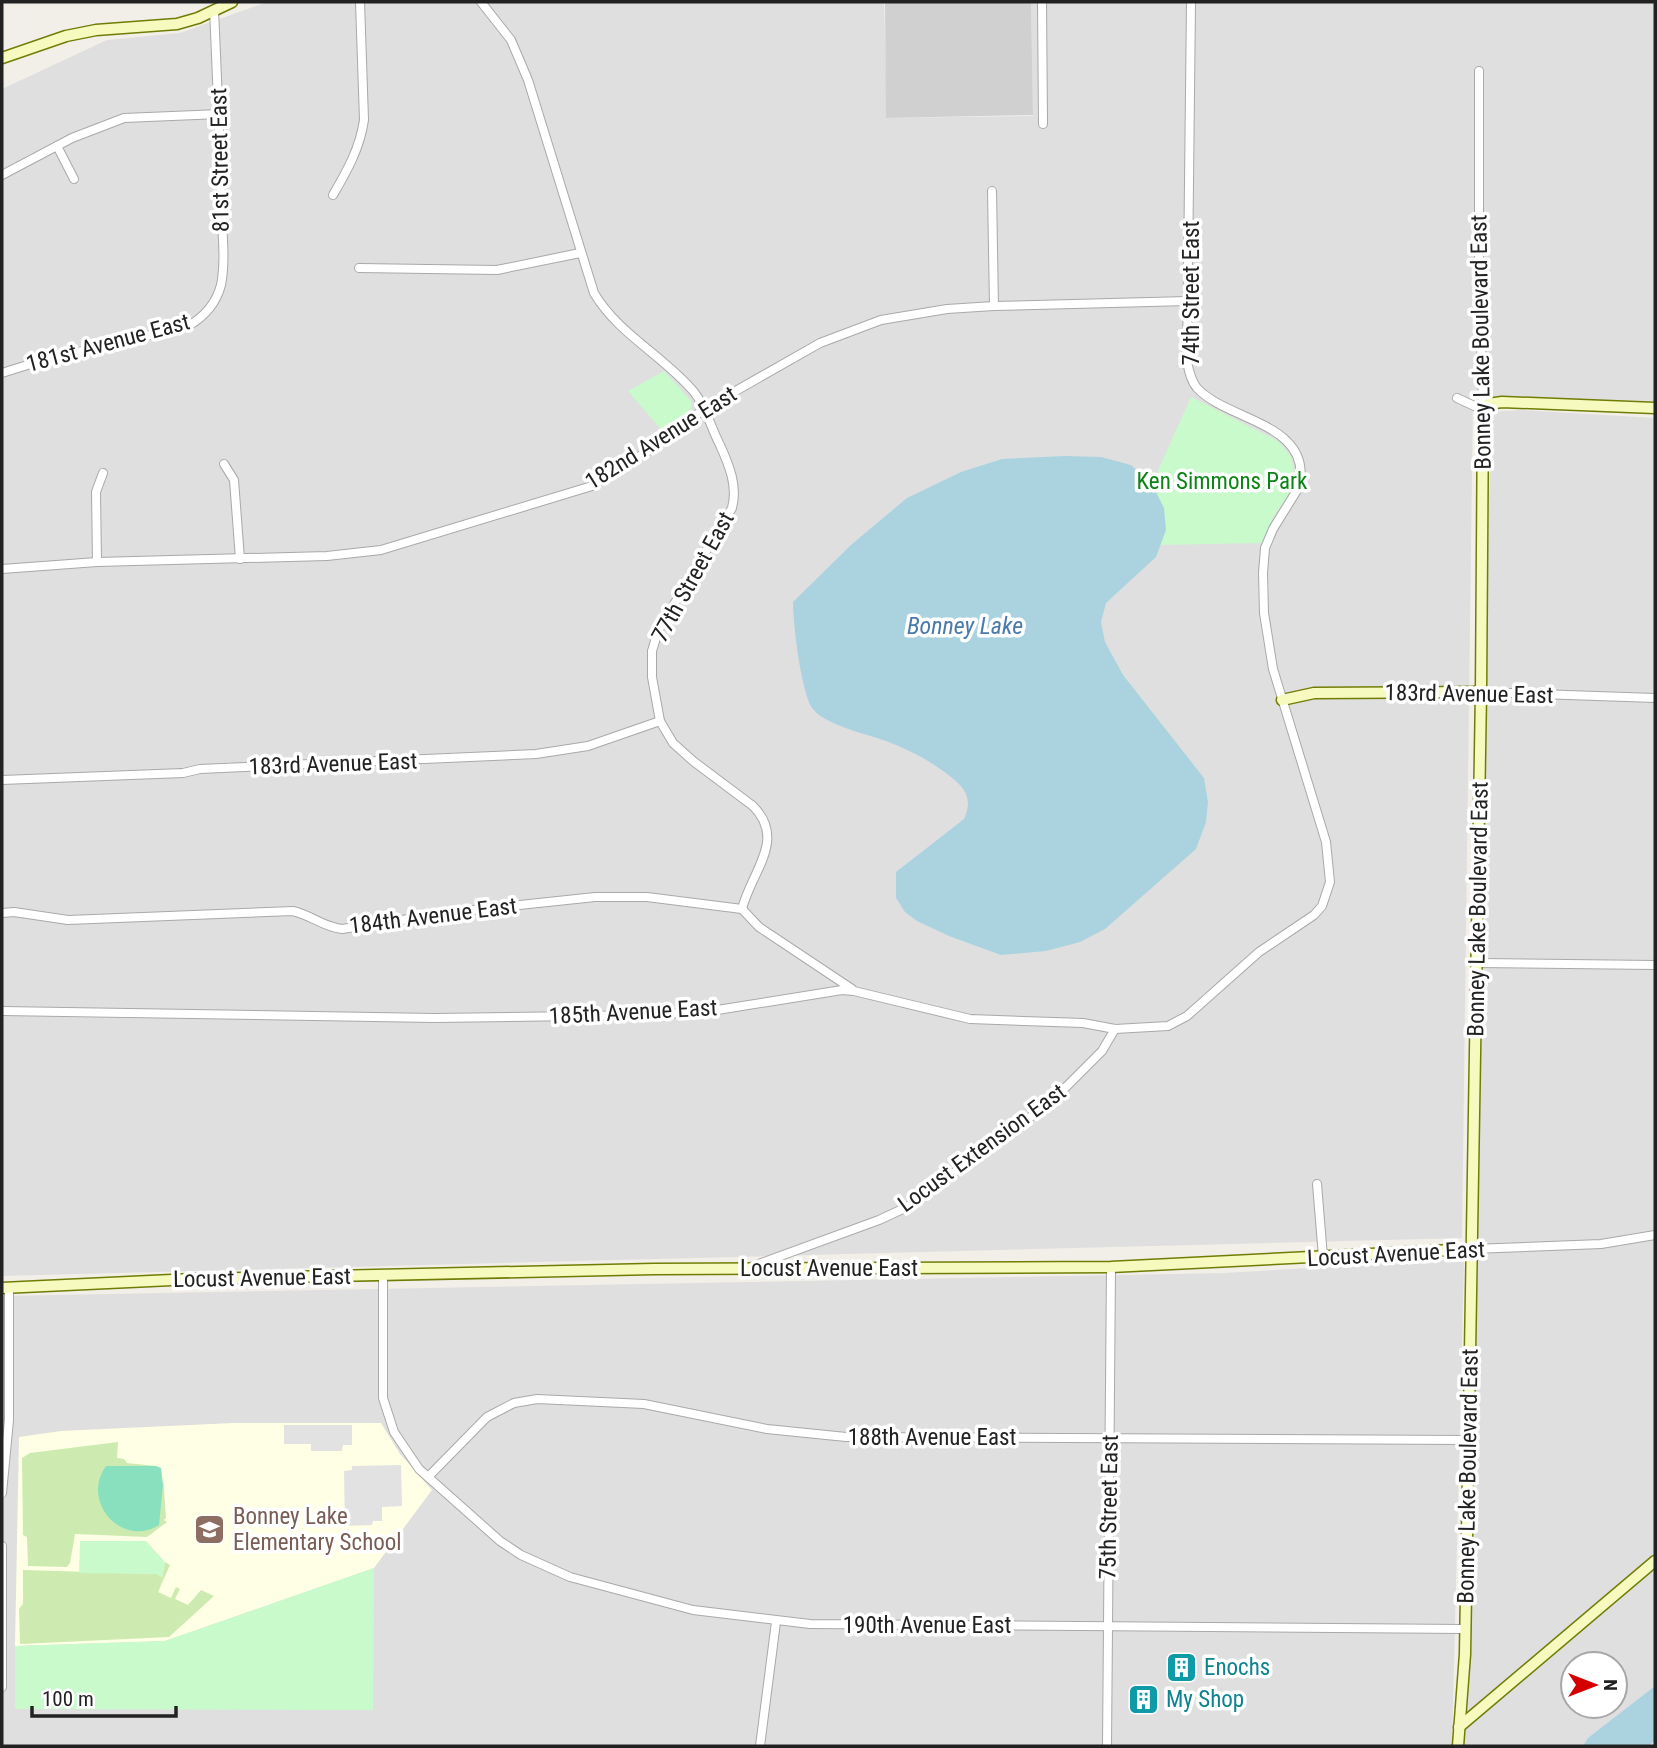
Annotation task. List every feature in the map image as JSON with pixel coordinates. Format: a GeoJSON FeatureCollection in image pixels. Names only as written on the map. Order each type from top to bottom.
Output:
{"type":"FeatureCollection","features":[{"type":"Feature","properties":{"kind":"street"},"geometry":{"type":"LineString","coordinates":[[2,58],[66,36],[111,27],[177,23],[198,18],[232,2]]}},
{"type":"Feature","properties":{"kind":"street"},"geometry":{"type":"LineString","coordinates":[[333,195],[351,164],[361,138],[364,120],[360,2]]}},
{"type":"Feature","properties":{"kind":"street","name":"77th Street East"},"geometry":{"type":"LineString","coordinates":[[481,2],[517,50],[590,284],[599,301],[614,319],[696,394],[727,462],[734,486],[734,499],[725,520],[654,642],[651,660],[660,721],[673,743],[753,806],[765,820],[768,832],[766,851],[742,909]]}},
{"type":"Feature","properties":{"kind":"street"},"geometry":{"type":"LineString","coordinates":[[1042,2],[1043,124]]}},
{"type":"Feature","properties":{"kind":"street","name":"74th Street East"},"geometry":{"type":"LineString","coordinates":[[1191,2],[1187,362],[1194,383],[1210,397],[1283,437],[1295,452],[1300,465],[1299,487],[1273,529],[1263,561],[1266,635],[1273,669],[1321,824],[1329,864],[1326,898],[1322,906],[1306,919]]}},
{"type":"Feature","properties":{"kind":"street","name":"81st Street East"},"geometry":{"type":"LineString","coordinates":[[211,308],[222,278],[220,114],[214,10]]}},
{"type":"Feature","properties":{"kind":"street","name":"Bonney Lake Boulevard East"},"geometry":{"type":"LineString","coordinates":[[1458,1746],[1465,1629],[1481,692],[1483,410],[1479,257],[1479,71]]}},
{"type":"Feature","properties":{"kind":"street"},"geometry":{"type":"LineString","coordinates":[[2,175],[72,138],[124,118],[220,114]]}},
{"type":"Feature","properties":{"kind":"street"},"geometry":{"type":"LineString","coordinates":[[57,146],[74,179]]}},
{"type":"Feature","properties":{"kind":"street"},"geometry":{"type":"LineString","coordinates":[[992,191],[994,306]]}},
{"type":"Feature","properties":{"kind":"street"},"geometry":{"type":"LineString","coordinates":[[359,268],[497,270],[580,253]]}},
{"type":"Feature","properties":{"kind":"street","name":"182nd Avenue East"},"geometry":{"type":"LineString","coordinates":[[2,569],[96,562],[327,556],[381,550],[592,486],[656,446],[704,409],[820,343],[851,329],[912,314],[994,306],[1188,301]]}},
{"type":"Feature","properties":{"kind":"street","name":"181st Avenue East"},"geometry":{"type":"LineString","coordinates":[[2,373],[40,361],[188,326],[211,308]]}},
{"type":"Feature","properties":{"kind":"street"},"geometry":{"type":"LineString","coordinates":[[1457,398],[1483,410],[1488,404],[1502,402],[1655,408]]}},
{"type":"Feature","properties":{"kind":"street"},"geometry":{"type":"LineString","coordinates":[[224,464],[234,480],[240,559]]}},
{"type":"Feature","properties":{"kind":"street"},"geometry":{"type":"LineString","coordinates":[[96,562],[96,492],[103,473]]}},
{"type":"Feature","properties":{"kind":"street","name":"183rd Avenue East"},"geometry":{"type":"LineString","coordinates":[[1283,700],[1314,694],[1481,692],[1655,698]]}},
{"type":"Feature","properties":{"kind":"street","name":"183rd Avenue East"},"geometry":{"type":"LineString","coordinates":[[2,780],[536,754],[588,746],[660,721]]}},
{"type":"Feature","properties":{"kind":"street","name":"184th Avenue East"},"geometry":{"type":"LineString","coordinates":[[2,913],[14,912],[68,920],[293,911],[310,915],[327,926],[342,929],[455,912],[595,897],[647,897],[742,909]]}},
{"type":"Feature","properties":{"kind":"street"},"geometry":{"type":"LineString","coordinates":[[742,909],[759,927],[854,991]]}},
{"type":"Feature","properties":{"kind":"street","name":"185th Avenue East"},"geometry":{"type":"LineString","coordinates":[[2,1011],[435,1018],[652,1015],[686,1014],[834,991],[854,991],[970,1018],[1083,1023],[1115,1029],[1168,1026],[1180,1021],[1259,953],[1306,919]]}},
{"type":"Feature","properties":{"kind":"street"},"geometry":{"type":"LineString","coordinates":[[1477,962],[1655,965]]}},
{"type":"Feature","properties":{"kind":"street","name":"Locust Extension East"},"geometry":{"type":"LineString","coordinates":[[749,1268],[907,1207],[1051,1102],[1102,1051],[1115,1029]]}},
{"type":"Feature","properties":{"kind":"street"},"geometry":{"type":"LineString","coordinates":[[1317,1184],[1323,1257]]}},
{"type":"Feature","properties":{"kind":"street","name":"Locust Avenue East"},"geometry":{"type":"LineString","coordinates":[[5,1288],[193,1279],[749,1268],[1111,1267],[1601,1244],[1655,1235]]}},
{"type":"Feature","properties":{"kind":"street","name":"75th Street East"},"geometry":{"type":"LineString","coordinates":[[1107,1746],[1111,1267]]}},
{"type":"Feature","properties":{"kind":"street","name":"190th Avenue East"},"geometry":{"type":"LineString","coordinates":[[383,1276],[383,1398],[394,1432],[419,1469],[500,1541],[549,1568],[612,1589],[681,1608],[776,1622],[844,1625],[1465,1629]]}},
{"type":"Feature","properties":{"kind":"street"},"geometry":{"type":"LineString","coordinates":[[2,1493],[9,1420],[5,1288]]}},
{"type":"Feature","properties":{"kind":"street","name":"188th Avenue East"},"geometry":{"type":"LineString","coordinates":[[428,1478],[487,1417],[514,1403],[537,1399],[644,1404],[767,1429],[820,1436],[1468,1440]]}},
{"type":"Feature","properties":{"kind":"street"},"geometry":{"type":"LineString","coordinates":[[2,1546],[2,1687]]}},
{"type":"Feature","properties":{"kind":"street"},"geometry":{"type":"LineString","coordinates":[[1460,1727],[1655,1561]]}},
{"type":"Feature","properties":{"kind":"street"},"geometry":{"type":"LineString","coordinates":[[760,1746],[776,1622]]}},
{"type":"Feature","properties":{"kind":"shaded area"},"geometry":{"type":"Polygon","coordinates":[[[267,2],[884,2],[887,118],[1033,116],[1031,2],[1655,2],[1655,401],[1473,398],[1462,1238],[2,1276],[2,89],[107,40],[180,33],[267,2]]]}},
{"type":"Feature","properties":{"kind":"shaded area"},"geometry":{"type":"Polygon","coordinates":[[[885,2],[1031,2],[1033,115],[886,118],[885,2]]]}},
{"type":"Feature","properties":{"kind":"shaded area"},"geometry":{"type":"Polygon","coordinates":[[[1519,410],[1655,418],[1655,1746],[1463,1746],[1491,412],[1519,410]]]}},
{"type":"Feature","properties":{"kind":"shaded area"},"geometry":{"type":"Polygon","coordinates":[[[1464,1259],[1452,1746],[2,1746],[2,1296],[1224,1273],[1464,1259]]]}},
{"type":"Feature","properties":{"kind":"shaded area","name":"Bonney Lake Elementary School"},"geometry":{"type":"Polygon","coordinates":[[[233,1423],[381,1423],[400,1454],[432,1490],[374,1568],[165,1641],[15,1646],[19,1437],[61,1431],[233,1423]]]}},
{"type":"Feature","properties":{"kind":"shaded area"},"geometry":{"type":"Polygon","coordinates":[[[284,1425],[352,1425],[352,1445],[343,1445],[342,1451],[311,1451],[311,1444],[284,1444],[284,1425]]]}},
{"type":"Feature","properties":{"kind":"shaded area"},"geometry":{"type":"Polygon","coordinates":[[[401,1465],[402,1506],[382,1507],[382,1521],[373,1521],[372,1525],[345,1526],[344,1471],[352,1470],[352,1466],[401,1465]]]}},
{"type":"Feature","properties":{"kind":"green space"},"geometry":{"type":"Polygon","coordinates":[[[664,371],[691,401],[691,407],[683,420],[664,433],[628,391],[664,371]]]}},
{"type":"Feature","properties":{"kind":"green space","name":"Ken Simmons Park"},"geometry":{"type":"Polygon","coordinates":[[[1191,397],[1278,441],[1291,457],[1295,477],[1292,490],[1273,517],[1262,543],[1160,545],[1165,530],[1152,484],[1191,397]]]}},
{"type":"Feature","properties":{"kind":"green space"},"geometry":{"type":"Polygon","coordinates":[[[118,1442],[117,1458],[124,1459],[127,1463],[156,1466],[106,1466],[163,1485],[163,1475],[164,1520],[167,1522],[147,1537],[75,1534],[67,1567],[28,1566],[27,1537],[23,1535],[22,1458],[30,1453],[118,1442]]]}},
{"type":"Feature","properties":{"kind":"green space"},"geometry":{"type":"Polygon","coordinates":[[[106,1466],[161,1468],[163,1485],[159,1525],[145,1531],[132,1531],[109,1518],[98,1494],[99,1480],[106,1466]]]}},
{"type":"Feature","properties":{"kind":"green space"},"geometry":{"type":"Polygon","coordinates":[[[80,1541],[146,1541],[165,1562],[162,1577],[156,1574],[79,1573],[80,1541]]]}},
{"type":"Feature","properties":{"kind":"green space"},"geometry":{"type":"Polygon","coordinates":[[[165,1562],[170,1565],[158,1592],[171,1598],[176,1587],[180,1589],[175,1599],[188,1605],[201,1590],[214,1596],[169,1637],[20,1644],[19,1609],[23,1604],[23,1570],[157,1574],[162,1577],[165,1562]]]}},
{"type":"Feature","properties":{"kind":"green space"},"geometry":{"type":"Polygon","coordinates":[[[374,1568],[373,1710],[15,1709],[15,1646],[165,1641],[374,1568]]]}},
{"type":"Feature","properties":{"kind":"water","name":"Bonney Lake"},"geometry":{"type":"Polygon","coordinates":[[[1101,457],[1131,465],[1152,484],[1164,508],[1166,530],[1156,557],[1106,603],[1101,622],[1105,642],[1123,675],[1204,778],[1208,802],[1206,822],[1196,849],[1105,929],[1080,942],[1046,951],[1001,955],[917,921],[905,912],[896,898],[896,872],[964,819],[967,797],[955,781],[923,758],[886,741],[836,724],[812,708],[801,673],[793,602],[852,544],[907,498],[961,472],[1002,459],[1101,457]]]}},
{"type":"Feature","properties":{"kind":"water"},"geometry":{"type":"Polygon","coordinates":[[[1655,1686],[1655,1740],[1649,1746],[1583,1746],[1588,1738],[1611,1720],[1629,1720],[1629,1706],[1655,1686]]]}},
{"type":"Feature","properties":{"kind":"place","name":"Bonney Lake Elementary School"},"geometry":{"type":"Point","coordinates":[210,1529]}},
{"type":"Feature","properties":{"kind":"place","name":"Enochs"},"geometry":{"type":"Point","coordinates":[1181,1667]}},
{"type":"Feature","properties":{"kind":"place","name":"My Shop"},"geometry":{"type":"Point","coordinates":[1143,1699]}}]}
